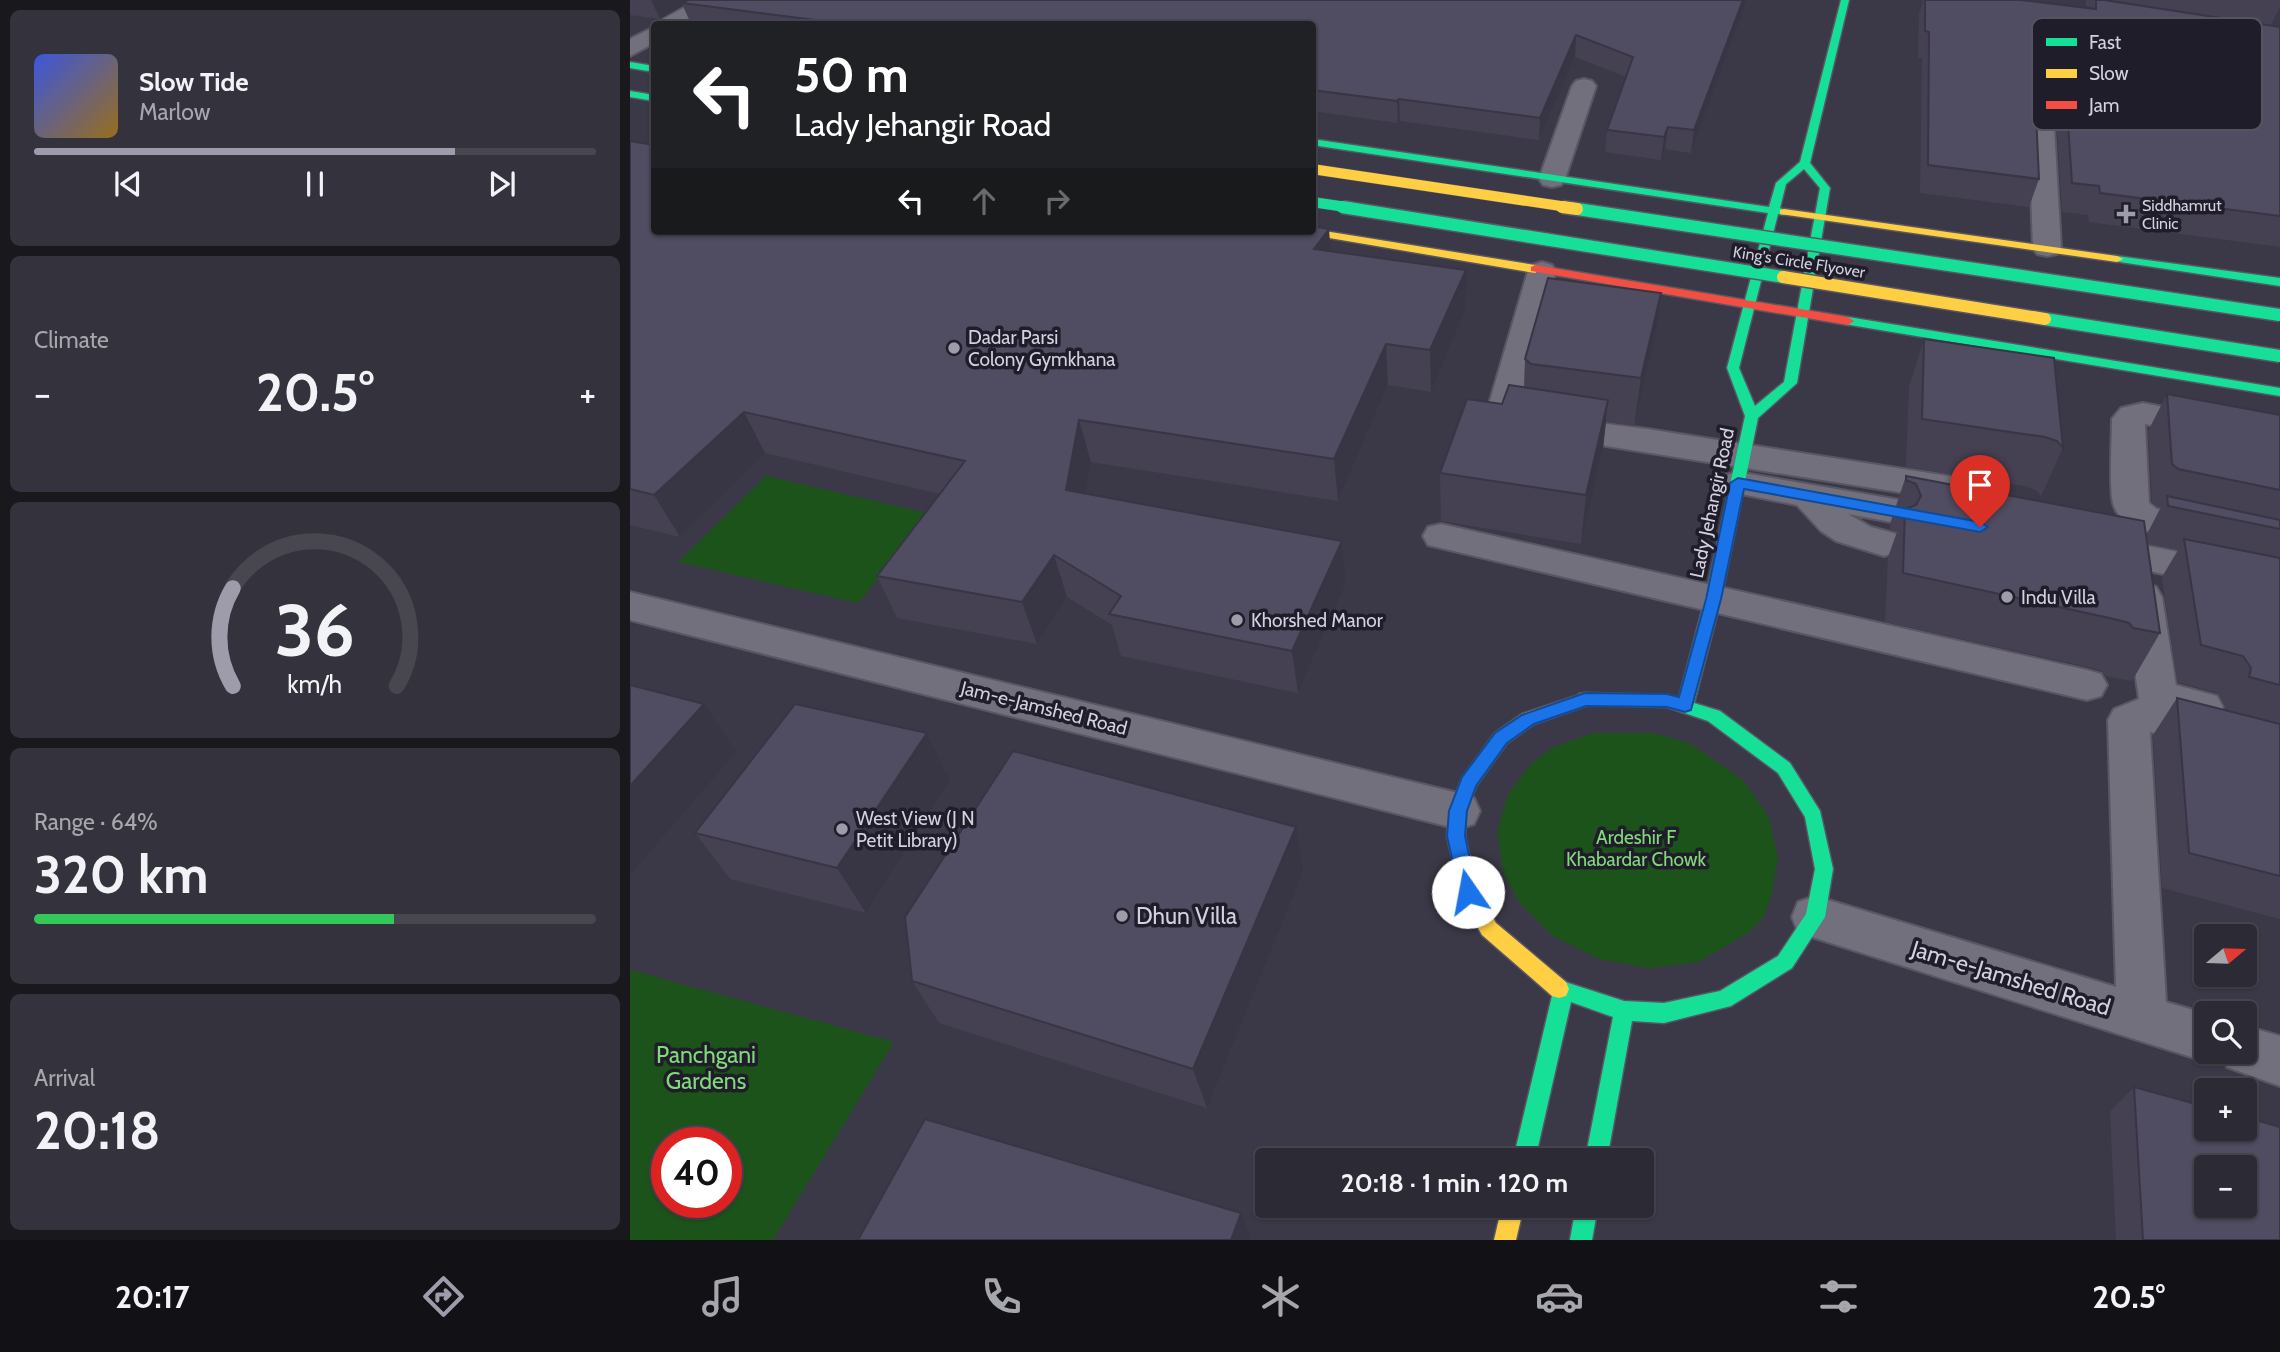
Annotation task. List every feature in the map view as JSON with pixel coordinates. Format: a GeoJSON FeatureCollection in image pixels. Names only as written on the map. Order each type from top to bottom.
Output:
{"type":"FeatureCollection","features":[{"type":"Feature","properties":{"kind":"main road"},"geometry":{"type":"LineString","coordinates":[[1752,416],[1732,368],[1781,183],[1805,163],[1845,0]]}},
{"type":"Feature","properties":{"kind":"main road"},"geometry":{"type":"LineString","coordinates":[[630,65],[651,68]]}},
{"type":"Feature","properties":{"kind":"main road"},"geometry":{"type":"LineString","coordinates":[[630,94],[651,98]]}},
{"type":"Feature","properties":{"kind":"main road"},"geometry":{"type":"LineString","coordinates":[[1316,143],[1552,179],[2280,282]]}},
{"type":"Feature","properties":{"kind":"main road","name":"Lady Jehangir Road"},"geometry":{"type":"LineString","coordinates":[[1685,706],[1713,599],[1752,416],[1790,383],[1825,188],[1805,163]]}},
{"type":"Feature","properties":{"kind":"main road","name":"King's Circle Flyover"},"geometry":{"type":"LineString","coordinates":[[1316,170],[2280,315]]}},
{"type":"Feature","properties":{"kind":"main road","name":"King's Circle Flyover"},"geometry":{"type":"LineString","coordinates":[[1316,203],[2280,356]]}},
{"type":"Feature","properties":{"kind":"main road"},"geometry":{"type":"LineString","coordinates":[[1316,233],[2280,392]]}},
{"type":"Feature","properties":{"kind":"main road"},"geometry":{"type":"LineString","coordinates":[[1585,699],[1667,701],[1685,706],[1714,716],[1784,768],[1814,816],[1824,869],[1815,917],[1785,962],[1724,999],[1664,1013],[1624,1011],[1563,992],[1489,929],[1468,892],[1456,836],[1458,811],[1468,783],[1501,738],[1528,719],[1585,699]]}},
{"type":"Feature","properties":{"kind":"main road"},"geometry":{"type":"LineString","coordinates":[[1527,1148],[1563,992]]}},
{"type":"Feature","properties":{"kind":"main road"},"geometry":{"type":"LineString","coordinates":[[1598,1148],[1624,1011]]}},
{"type":"Feature","properties":{"kind":"main road"},"geometry":{"type":"LineString","coordinates":[[1505,1240],[1510,1218]]}},
{"type":"Feature","properties":{"kind":"main road"},"geometry":{"type":"LineString","coordinates":[[1581,1240],[1585,1218]]}},
{"type":"Feature","properties":{"kind":"street"},"geometry":{"type":"LineString","coordinates":[[676,21],[713,0]]}},
{"type":"Feature","properties":{"kind":"street"},"geometry":{"type":"LineString","coordinates":[[630,48],[651,36]]}},
{"type":"Feature","properties":{"kind":"street"},"geometry":{"type":"LineString","coordinates":[[1552,179],[1584,86]]}},
{"type":"Feature","properties":{"kind":"street"},"geometry":{"type":"LineString","coordinates":[[2042,130],[2047,248]]}},
{"type":"Feature","properties":{"kind":"street"},"geometry":{"type":"LineString","coordinates":[[1542,271],[1503,411],[1517,423],[1740,469],[1982,510],[1808,495],[1740,469]]}},
{"type":"Feature","properties":{"kind":"street"},"geometry":{"type":"LineString","coordinates":[[2280,441],[2143,414],[2133,415],[2128,419],[2131,504],[2136,511],[2146,519],[2280,547]]}},
{"type":"Feature","properties":{"kind":"street"},"geometry":{"type":"LineString","coordinates":[[1808,495],[1840,529],[1852,536],[1884,543]]}},
{"type":"Feature","properties":{"kind":"street"},"geometry":{"type":"LineString","coordinates":[[1441,536],[2087,685]]}},
{"type":"Feature","properties":{"kind":"street"},"geometry":{"type":"LineString","coordinates":[[2072,544],[2280,585]]}},
{"type":"Feature","properties":{"kind":"street"},"geometry":{"type":"LineString","coordinates":[[2138,557],[2157,694],[2280,725]]}},
{"type":"Feature","properties":{"kind":"street","name":"Jam-e-Jamshed Road"},"geometry":{"type":"LineString","coordinates":[[630,606],[1458,811]]}},
{"type":"Feature","properties":{"kind":"street"},"geometry":{"type":"LineString","coordinates":[[2142,1018],[2129,720],[2139,715],[2153,716],[2280,747]]}},
{"type":"Feature","properties":{"kind":"street","name":"Jam-e-Jamshed Road"},"geometry":{"type":"LineString","coordinates":[[1815,917],[2194,1034]]}},
{"type":"Feature","properties":{"kind":"street"},"geometry":{"type":"LineString","coordinates":[[2257,1054],[2280,1061]]}},
{"type":"Feature","properties":{"kind":"green space"},"geometry":{"type":"Polygon","coordinates":[[[766,476],[932,514],[858,603],[678,562],[766,476]]]}},
{"type":"Feature","properties":{"kind":"green space","name":"Ardeshir F Khabardar Chowk"},"geometry":{"type":"Polygon","coordinates":[[[1593,733],[1654,733],[1689,743],[1744,781],[1769,817],[1778,858],[1771,897],[1763,918],[1748,933],[1698,962],[1649,968],[1599,959],[1554,937],[1520,903],[1504,875],[1497,833],[1508,794],[1533,762],[1552,748],[1593,733]]]}},
{"type":"Feature","properties":{"kind":"green space","name":"Panchgani Gardens"},"geometry":{"type":"Polygon","coordinates":[[[630,970],[894,1042],[773,1240],[630,1240],[630,970]]]}},
{"type":"Feature","properties":{"kind":"building"},"geometry":{"type":"Polygon","coordinates":[[[688,0],[1743,0],[1694,130],[1668,127],[1664,137],[1607,130],[1633,57],[1576,35],[1540,118],[1316,91],[1316,21],[823,21],[682,3],[688,0]]]}},
{"type":"Feature","properties":{"kind":"building"},"geometry":{"type":"Polygon","coordinates":[[[1925,0],[2021,0],[2096,9],[2096,0],[2104,0],[2221,18],[2032,18],[2032,130],[2037,130],[2039,179],[1928,165],[1929,32],[1925,31],[1925,0]]]}},
{"type":"Feature","properties":{"kind":"building"},"geometry":{"type":"Polygon","coordinates":[[[2262,24],[2280,27],[2280,216],[2100,193],[2099,186],[2072,183],[2068,130],[2262,130],[2262,24]]]}},
{"type":"Feature","properties":{"kind":"building","name":"Dadar Parsi Colony Gymkhana"},"geometry":{"type":"Polygon","coordinates":[[[630,141],[651,144],[651,235],[1316,235],[1316,227],[1329,229],[1314,249],[1466,270],[1430,350],[1386,344],[1334,459],[1079,420],[1066,490],[1342,541],[1292,651],[1109,614],[1121,596],[1054,555],[1022,602],[877,576],[965,461],[744,412],[654,495],[630,489],[630,141]]]}},
{"type":"Feature","properties":{"kind":"building"},"geometry":{"type":"Polygon","coordinates":[[[1548,278],[1661,293],[1641,378],[1531,364],[1525,359],[1548,278]]]}},
{"type":"Feature","properties":{"kind":"building"},"geometry":{"type":"Polygon","coordinates":[[[1924,339],[2054,358],[2063,448],[2057,441],[2045,437],[1922,419],[1924,339]]]}},
{"type":"Feature","properties":{"kind":"building"},"geometry":{"type":"Polygon","coordinates":[[[1509,385],[1608,400],[1586,495],[1440,473],[1467,399],[1502,404],[1509,385]]]}},
{"type":"Feature","properties":{"kind":"building"},"geometry":{"type":"Polygon","coordinates":[[[2167,394],[2280,415],[2280,490],[2178,469],[2172,464],[2167,394]]]}},
{"type":"Feature","properties":{"kind":"building"},"geometry":{"type":"Polygon","coordinates":[[[1906,476],[2144,521],[2160,633],[2133,628],[2129,623],[2114,619],[1903,573],[1905,509],[1916,505],[1921,496],[1916,484],[1906,480],[1906,476]]]}},
{"type":"Feature","properties":{"kind":"building"},"geometry":{"type":"Polygon","coordinates":[[[2167,496],[2280,520],[2280,529],[2168,506],[2167,496]]]}},
{"type":"Feature","properties":{"kind":"building"},"geometry":{"type":"Polygon","coordinates":[[[2184,539],[2280,558],[2280,685],[2249,677],[2251,668],[2243,656],[2201,645],[2184,539]]]}},
{"type":"Feature","properties":{"kind":"building"},"geometry":{"type":"Polygon","coordinates":[[[630,685],[704,704],[630,786],[630,685]]]}},
{"type":"Feature","properties":{"kind":"building"},"geometry":{"type":"Polygon","coordinates":[[[2177,698],[2280,724],[2280,876],[2189,853],[2177,698]]]}},
{"type":"Feature","properties":{"kind":"building"},"geometry":{"type":"Polygon","coordinates":[[[795,704],[927,733],[837,868],[695,833],[795,704]]]}},
{"type":"Feature","properties":{"kind":"building","name":"Dhun Villa"},"geometry":{"type":"Polygon","coordinates":[[[1013,751],[1296,827],[1193,1069],[912,981],[905,917],[1013,751]]]}},
{"type":"Feature","properties":{"kind":"building"},"geometry":{"type":"Polygon","coordinates":[[[2134,1087],[2194,1103],[2194,1141],[2257,1141],[2257,1120],[2280,1127],[2280,1240],[2143,1240],[2134,1087]]]}},
{"type":"Feature","properties":{"kind":"building"},"geometry":{"type":"Polygon","coordinates":[[[925,1119],[1241,1213],[1231,1240],[858,1240],[925,1119]]]}},
{"type":"Feature","properties":{"kind":"traffic: fast"},"geometry":{"type":"LineString","coordinates":[[1805,163],[1845,0]]}},
{"type":"Feature","properties":{"kind":"traffic: fast"},"geometry":{"type":"LineString","coordinates":[[630,65],[651,68]]}},
{"type":"Feature","properties":{"kind":"traffic: fast"},"geometry":{"type":"LineString","coordinates":[[630,94],[651,98]]}},
{"type":"Feature","properties":{"kind":"traffic: fast"},"geometry":{"type":"LineString","coordinates":[[1316,143],[1784,212]]}},
{"type":"Feature","properties":{"kind":"traffic: fast"},"geometry":{"type":"LineString","coordinates":[[1752,416],[1733,368],[1781,183],[1805,163]]}},
{"type":"Feature","properties":{"kind":"traffic: fast"},"geometry":{"type":"LineString","coordinates":[[1685,706],[1713,599],[1752,416],[1790,383],[1825,188],[1805,163]]}},
{"type":"Feature","properties":{"kind":"traffic: fast"},"geometry":{"type":"LineString","coordinates":[[1316,203],[1783,277]]}},
{"type":"Feature","properties":{"kind":"traffic: fast"},"geometry":{"type":"LineString","coordinates":[[1577,209],[2280,315]]}},
{"type":"Feature","properties":{"kind":"traffic: fast"},"geometry":{"type":"LineString","coordinates":[[2117,259],[2280,282]]}},
{"type":"Feature","properties":{"kind":"traffic: fast"},"geometry":{"type":"LineString","coordinates":[[2045,319],[2280,356]]}},
{"type":"Feature","properties":{"kind":"traffic: fast"},"geometry":{"type":"LineString","coordinates":[[1848,321],[2280,392]]}},
{"type":"Feature","properties":{"kind":"traffic: fast"},"geometry":{"type":"LineString","coordinates":[[1559,989],[1624,1011],[1664,1013],[1724,999],[1785,962],[1815,917],[1824,869],[1814,816],[1784,768],[1714,716],[1667,701],[1585,699]]}},
{"type":"Feature","properties":{"kind":"traffic: fast"},"geometry":{"type":"LineString","coordinates":[[1527,1148],[1563,992]]}},
{"type":"Feature","properties":{"kind":"traffic: fast"},"geometry":{"type":"LineString","coordinates":[[1598,1148],[1624,1011]]}},
{"type":"Feature","properties":{"kind":"traffic: fast"},"geometry":{"type":"LineString","coordinates":[[1581,1240],[1585,1218]]}},
{"type":"Feature","properties":{"kind":"traffic: slow"},"geometry":{"type":"LineString","coordinates":[[1316,170],[1577,209]]}},
{"type":"Feature","properties":{"kind":"traffic: slow"},"geometry":{"type":"LineString","coordinates":[[1784,212],[2117,259]]}},
{"type":"Feature","properties":{"kind":"traffic: slow"},"geometry":{"type":"LineString","coordinates":[[1316,233],[1535,269]]}},
{"type":"Feature","properties":{"kind":"traffic: slow"},"geometry":{"type":"LineString","coordinates":[[1783,277],[2045,319]]}},
{"type":"Feature","properties":{"kind":"traffic: slow"},"geometry":{"type":"LineString","coordinates":[[1559,989],[1489,929],[1468,892],[1456,836],[1458,811],[1468,783],[1501,738],[1528,719],[1585,699]]}},
{"type":"Feature","properties":{"kind":"traffic: slow"},"geometry":{"type":"LineString","coordinates":[[1505,1240],[1510,1218]]}},
{"type":"Feature","properties":{"kind":"traffic: jam"},"geometry":{"type":"LineString","coordinates":[[1535,269],[1848,321]]}},
{"type":"Feature","properties":{"kind":"place","name":"Siddhamrut Clinic"},"geometry":{"type":"Point","coordinates":[2126,214]}},
{"type":"Feature","properties":{"kind":"place","name":"Dadar Parsi Colony Gymkhana"},"geometry":{"type":"Point","coordinates":[954,348]}},
{"type":"Feature","properties":{"kind":"place","name":"Indu Villa"},"geometry":{"type":"Point","coordinates":[2007,597]}},
{"type":"Feature","properties":{"kind":"place","name":"Khorshed Manor"},"geometry":{"type":"Point","coordinates":[1237,620]}},
{"type":"Feature","properties":{"kind":"place","name":"West View (J N Petit Library)"},"geometry":{"type":"Point","coordinates":[842,829]}},
{"type":"Feature","properties":{"kind":"place","name":"Dhun Villa"},"geometry":{"type":"Point","coordinates":[1122,916]}},
{"type":"Feature","properties":{"kind":"route"},"geometry":{"type":"LineString","coordinates":[[1468,892],[1456,836],[1458,811],[1468,783],[1501,738],[1528,719],[1585,699],[1667,701],[1685,706],[1713,599],[1738,483],[1980,527]]}}]}
